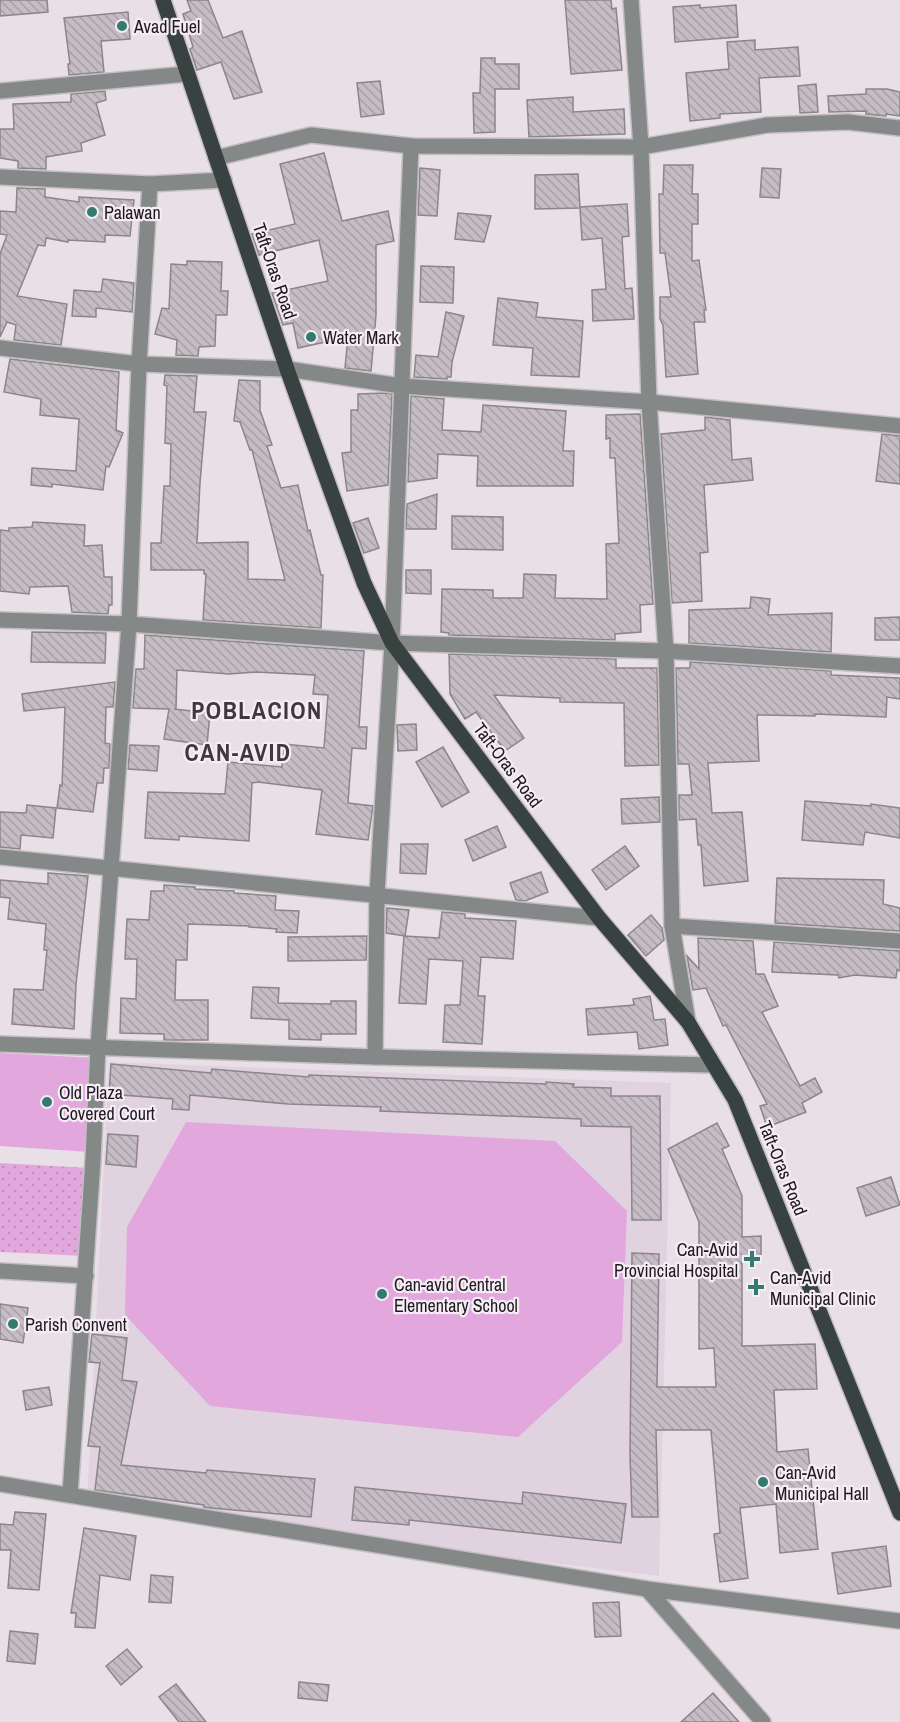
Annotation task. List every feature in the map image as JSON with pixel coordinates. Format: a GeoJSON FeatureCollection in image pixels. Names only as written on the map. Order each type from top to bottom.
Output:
{"type":"FeatureCollection","features":[{"type":"Feature","properties":{"kind":"main road","name":"Taft-Oras Road"},"geometry":{"type":"LineString","coordinates":[[163,0],[287,369],[364,584],[392,643],[600,918],[687,1022],[735,1100],[900,1513]]}},
{"type":"Feature","properties":{"kind":"street"},"geometry":{"type":"LineString","coordinates":[[631,0],[640,147],[649,402],[666,651],[672,926],[687,1022]]}},
{"type":"Feature","properties":{"kind":"street"},"geometry":{"type":"LineString","coordinates":[[0,91],[187,75]]}},
{"type":"Feature","properties":{"kind":"street"},"geometry":{"type":"LineString","coordinates":[[216,158],[311,135],[411,146],[640,147],[767,125],[848,122],[900,128]]}},
{"type":"Feature","properties":{"kind":"street"},"geometry":{"type":"LineString","coordinates":[[375,1057],[377,895],[392,643],[411,146]]}},
{"type":"Feature","properties":{"kind":"street"},"geometry":{"type":"LineString","coordinates":[[0,177],[150,184],[224,180]]}},
{"type":"Feature","properties":{"kind":"street"},"geometry":{"type":"LineString","coordinates":[[70,1494],[86,1276],[98,1046],[113,869],[129,624],[139,364],[150,184]]}},
{"type":"Feature","properties":{"kind":"street"},"geometry":{"type":"LineString","coordinates":[[0,348],[139,364],[287,369],[401,386],[649,402],[900,426]]}},
{"type":"Feature","properties":{"kind":"street"},"geometry":{"type":"LineString","coordinates":[[0,620],[129,624],[392,643],[666,651],[900,666]]}},
{"type":"Feature","properties":{"kind":"street"},"geometry":{"type":"LineString","coordinates":[[0,857],[600,918]]}},
{"type":"Feature","properties":{"kind":"street"},"geometry":{"type":"LineString","coordinates":[[672,926],[900,941]]}},
{"type":"Feature","properties":{"kind":"street"},"geometry":{"type":"LineString","coordinates":[[0,1044],[375,1057],[713,1065]]}},
{"type":"Feature","properties":{"kind":"street"},"geometry":{"type":"LineString","coordinates":[[0,1271],[86,1276]]}},
{"type":"Feature","properties":{"kind":"street"},"geometry":{"type":"LineString","coordinates":[[0,1484],[647,1589],[900,1621]]}},
{"type":"Feature","properties":{"kind":"street"},"geometry":{"type":"LineString","coordinates":[[647,1589],[763,1722]]}},
{"type":"Feature","properties":{"kind":"shaded area","name":"Old Plaza Covered Court"},"geometry":{"type":"Polygon","coordinates":[[[0,1053],[97,1058],[89,1152],[0,1146],[0,1053]]]}},
{"type":"Feature","properties":{"kind":"shaded area","name":"Can-avid Central Elementary School"},"geometry":{"type":"Polygon","coordinates":[[[109,1062],[671,1083],[659,1576],[87,1506],[109,1062]]]}},
{"type":"Feature","properties":{"kind":"shaded area"},"geometry":{"type":"Polygon","coordinates":[[[186,1122],[555,1141],[627,1211],[622,1342],[518,1437],[210,1406],[125,1315],[127,1227],[186,1122]]]}},
{"type":"Feature","properties":{"kind":"shaded area"},"geometry":{"type":"Polygon","coordinates":[[[0,1163],[90,1168],[84,1256],[0,1252],[0,1163]]]}},
{"type":"Feature","properties":{"kind":"building"},"geometry":{"type":"Polygon","coordinates":[[[0,0],[47,0],[48,12],[0,16],[0,0]]]}},
{"type":"Feature","properties":{"kind":"building"},"geometry":{"type":"Polygon","coordinates":[[[187,0],[208,0],[223,38],[242,31],[262,92],[234,99],[221,62],[197,70],[183,14],[191,11],[187,0]]]}},
{"type":"Feature","properties":{"kind":"building"},"geometry":{"type":"Polygon","coordinates":[[[565,0],[611,0],[612,9],[616,8],[622,70],[571,74],[565,0]]]}},
{"type":"Feature","properties":{"kind":"building"},"geometry":{"type":"Polygon","coordinates":[[[700,5],[700,8],[736,5],[738,37],[675,42],[673,7],[700,5]]]}},
{"type":"Feature","properties":{"kind":"building"},"geometry":{"type":"Polygon","coordinates":[[[128,12],[130,39],[101,41],[104,72],[69,75],[68,64],[70,64],[64,18],[128,12]]]}},
{"type":"Feature","properties":{"kind":"building"},"geometry":{"type":"Polygon","coordinates":[[[755,40],[755,50],[798,47],[800,76],[759,78],[761,112],[720,114],[720,118],[690,121],[686,73],[729,69],[727,42],[755,40]]]}},
{"type":"Feature","properties":{"kind":"building"},"geometry":{"type":"Polygon","coordinates":[[[481,58],[495,58],[495,64],[519,64],[519,89],[495,89],[495,132],[474,133],[473,93],[480,93],[481,58]]]}},
{"type":"Feature","properties":{"kind":"building"},"geometry":{"type":"Polygon","coordinates":[[[380,81],[384,114],[361,117],[357,83],[380,81]]]}},
{"type":"Feature","properties":{"kind":"building"},"geometry":{"type":"Polygon","coordinates":[[[816,84],[818,112],[800,113],[798,86],[816,84]]]}},
{"type":"Feature","properties":{"kind":"building"},"geometry":{"type":"Polygon","coordinates":[[[866,89],[887,89],[900,92],[900,116],[866,114],[866,111],[829,112],[828,96],[866,94],[866,89]]]}},
{"type":"Feature","properties":{"kind":"building"},"geometry":{"type":"Polygon","coordinates":[[[105,91],[106,100],[96,103],[105,135],[81,143],[82,151],[46,157],[46,169],[18,168],[18,161],[0,158],[0,129],[14,129],[13,104],[71,102],[71,94],[105,91]]]}},
{"type":"Feature","properties":{"kind":"building"},"geometry":{"type":"Polygon","coordinates":[[[573,97],[573,112],[624,109],[625,134],[529,137],[527,100],[573,97]]]}},
{"type":"Feature","properties":{"kind":"building"},"geometry":{"type":"Polygon","coordinates":[[[324,153],[342,221],[388,211],[394,241],[376,245],[376,315],[371,371],[345,368],[348,337],[298,348],[293,323],[283,325],[272,293],[328,281],[319,240],[259,255],[252,234],[295,224],[280,164],[324,153]]]}},
{"type":"Feature","properties":{"kind":"building"},"geometry":{"type":"Polygon","coordinates":[[[664,165],[693,165],[692,194],[698,194],[698,224],[692,224],[692,261],[699,260],[706,310],[704,310],[705,322],[694,322],[698,374],[666,377],[660,297],[671,297],[665,253],[660,253],[659,194],[663,194],[664,165]]]}},
{"type":"Feature","properties":{"kind":"building"},"geometry":{"type":"Polygon","coordinates":[[[420,168],[440,170],[437,216],[418,215],[420,168]]]}},
{"type":"Feature","properties":{"kind":"building"},"geometry":{"type":"Polygon","coordinates":[[[762,168],[781,169],[779,198],[760,197],[762,168]]]}},
{"type":"Feature","properties":{"kind":"building"},"geometry":{"type":"Polygon","coordinates":[[[578,174],[580,208],[535,209],[535,175],[578,174]]]}},
{"type":"Feature","properties":{"kind":"building"},"geometry":{"type":"Polygon","coordinates":[[[17,188],[45,189],[45,197],[79,202],[79,197],[134,200],[130,236],[105,235],[105,242],[68,240],[68,242],[46,238],[45,246],[38,245],[17,296],[67,304],[61,345],[14,340],[16,325],[7,322],[0,337],[0,254],[7,235],[0,234],[0,211],[16,212],[17,188]]]}},
{"type":"Feature","properties":{"kind":"building"},"geometry":{"type":"Polygon","coordinates":[[[627,204],[629,236],[622,237],[625,289],[632,288],[634,319],[593,321],[592,290],[606,289],[602,238],[582,240],[580,207],[627,204]]]}},
{"type":"Feature","properties":{"kind":"building"},"geometry":{"type":"Polygon","coordinates":[[[458,213],[491,216],[484,242],[455,239],[458,213]]]}},
{"type":"Feature","properties":{"kind":"building"},"geometry":{"type":"Polygon","coordinates":[[[187,261],[222,262],[221,291],[228,291],[227,315],[216,315],[215,346],[199,347],[198,356],[176,355],[177,340],[155,334],[162,308],[169,309],[171,264],[187,265],[187,261]]]}},
{"type":"Feature","properties":{"kind":"building"},"geometry":{"type":"Polygon","coordinates":[[[421,266],[454,267],[453,303],[420,302],[421,266]]]}},
{"type":"Feature","properties":{"kind":"building"},"geometry":{"type":"Polygon","coordinates":[[[103,279],[134,283],[132,312],[96,308],[96,317],[72,316],[74,290],[101,292],[103,279]]]}},
{"type":"Feature","properties":{"kind":"building"},"geometry":{"type":"Polygon","coordinates":[[[498,298],[538,303],[536,317],[583,321],[579,377],[531,375],[533,348],[493,345],[498,298]]]}},
{"type":"Feature","properties":{"kind":"building"},"geometry":{"type":"Polygon","coordinates":[[[446,312],[464,316],[452,362],[451,377],[447,379],[414,377],[416,355],[438,357],[446,312]]]}},
{"type":"Feature","properties":{"kind":"building"},"geometry":{"type":"Polygon","coordinates":[[[10,359],[119,372],[116,430],[123,433],[109,467],[106,466],[103,490],[52,484],[52,487],[31,485],[32,468],[76,471],[79,419],[40,415],[41,399],[4,392],[10,359]]]}},
{"type":"Feature","properties":{"kind":"building"},"geometry":{"type":"Polygon","coordinates":[[[165,375],[197,376],[194,412],[206,412],[197,543],[248,542],[248,579],[285,580],[252,450],[250,450],[240,422],[234,421],[239,380],[260,381],[260,410],[272,445],[267,446],[281,488],[298,485],[308,531],[310,530],[321,575],[323,575],[321,628],[203,620],[206,574],[204,570],[151,570],[151,543],[161,543],[164,486],[170,486],[171,444],[165,443],[167,386],[164,385],[165,375]]]}},
{"type":"Feature","properties":{"kind":"building"},"geometry":{"type":"Polygon","coordinates":[[[358,394],[392,394],[388,485],[347,491],[342,453],[351,452],[351,410],[358,410],[358,394]]]}},
{"type":"Feature","properties":{"kind":"building"},"geometry":{"type":"Polygon","coordinates":[[[411,396],[444,399],[442,430],[481,432],[483,405],[566,411],[563,451],[574,451],[573,486],[477,486],[478,456],[438,454],[437,478],[408,482],[411,396]]]}},
{"type":"Feature","properties":{"kind":"building"},"geometry":{"type":"Polygon","coordinates":[[[640,414],[653,604],[640,605],[641,632],[615,634],[615,640],[449,635],[449,633],[441,632],[442,589],[493,590],[493,598],[523,598],[524,574],[556,575],[555,598],[607,599],[606,544],[619,543],[615,458],[610,458],[610,438],[606,439],[606,415],[640,414]]]}},
{"type":"Feature","properties":{"kind":"building"},"geometry":{"type":"Polygon","coordinates":[[[705,417],[730,420],[732,460],[751,458],[753,480],[704,485],[708,552],[700,553],[702,601],[672,603],[661,434],[705,430],[705,417]]]}},
{"type":"Feature","properties":{"kind":"building"},"geometry":{"type":"Polygon","coordinates":[[[882,434],[900,436],[900,484],[876,481],[882,434]]]}},
{"type":"Feature","properties":{"kind":"building"},"geometry":{"type":"Polygon","coordinates":[[[437,494],[436,529],[406,529],[407,504],[437,494]]]}},
{"type":"Feature","properties":{"kind":"building"},"geometry":{"type":"Polygon","coordinates":[[[452,516],[503,517],[503,550],[452,549],[452,516]]]}},
{"type":"Feature","properties":{"kind":"building"},"geometry":{"type":"Polygon","coordinates":[[[368,518],[379,548],[364,553],[353,523],[368,518]]]}},
{"type":"Feature","properties":{"kind":"building"},"geometry":{"type":"Polygon","coordinates":[[[33,522],[85,525],[84,546],[102,545],[104,577],[112,577],[112,605],[109,605],[108,614],[72,612],[68,586],[30,587],[29,594],[0,591],[0,530],[9,531],[9,528],[32,527],[33,522]]]}},
{"type":"Feature","properties":{"kind":"building"},"geometry":{"type":"Polygon","coordinates":[[[406,570],[431,570],[431,594],[406,593],[406,570]]]}},
{"type":"Feature","properties":{"kind":"building"},"geometry":{"type":"Polygon","coordinates":[[[751,597],[770,599],[768,615],[832,613],[831,652],[689,643],[689,610],[750,608],[751,597]]]}},
{"type":"Feature","properties":{"kind":"building"},"geometry":{"type":"Polygon","coordinates":[[[900,617],[900,640],[875,640],[875,618],[900,617]]]}},
{"type":"Feature","properties":{"kind":"building"},"geometry":{"type":"Polygon","coordinates":[[[32,632],[106,633],[105,663],[31,662],[32,632]]]}},
{"type":"Feature","properties":{"kind":"building"},"geometry":{"type":"Polygon","coordinates":[[[145,635],[364,651],[359,727],[367,727],[366,749],[352,748],[348,803],[373,806],[368,840],[316,834],[322,790],[258,782],[252,783],[249,841],[179,836],[179,840],[145,838],[148,792],[225,794],[228,762],[282,767],[284,744],[324,748],[328,695],[313,694],[315,675],[256,672],[229,674],[177,670],[176,709],[174,709],[210,713],[207,745],[164,739],[169,709],[133,708],[136,669],[144,669],[145,635]]]}},
{"type":"Feature","properties":{"kind":"building"},"geometry":{"type":"Polygon","coordinates":[[[449,654],[616,659],[616,668],[657,668],[659,765],[625,766],[624,703],[560,702],[560,698],[494,695],[524,738],[505,751],[476,712],[465,719],[450,694],[449,654]]]}},
{"type":"Feature","properties":{"kind":"building"},"geometry":{"type":"Polygon","coordinates":[[[690,662],[831,671],[831,675],[900,678],[900,699],[887,697],[886,717],[815,714],[815,716],[757,715],[759,761],[708,763],[712,813],[742,812],[748,881],[704,886],[701,845],[698,845],[696,819],[679,820],[679,795],[692,795],[689,764],[678,764],[676,668],[690,668],[690,662]]]}},
{"type":"Feature","properties":{"kind":"building"},"geometry":{"type":"Polygon","coordinates":[[[115,682],[113,707],[106,707],[105,743],[110,744],[109,768],[104,768],[103,783],[97,783],[93,812],[57,808],[60,785],[62,786],[65,707],[24,711],[22,694],[115,682]]]}},
{"type":"Feature","properties":{"kind":"building"},"geometry":{"type":"Polygon","coordinates":[[[416,724],[417,750],[398,751],[397,725],[416,724]]]}},
{"type":"Feature","properties":{"kind":"building"},"geometry":{"type":"Polygon","coordinates":[[[130,745],[159,746],[157,771],[128,769],[130,745]]]}},
{"type":"Feature","properties":{"kind":"building"},"geometry":{"type":"Polygon","coordinates":[[[443,747],[469,792],[442,807],[416,762],[443,747]]]}},
{"type":"Feature","properties":{"kind":"building"},"geometry":{"type":"Polygon","coordinates":[[[659,797],[660,822],[622,824],[621,799],[659,797]]]}},
{"type":"Feature","properties":{"kind":"building"},"geometry":{"type":"Polygon","coordinates":[[[805,801],[871,806],[871,804],[900,808],[900,838],[865,832],[863,845],[802,840],[805,801]]]}},
{"type":"Feature","properties":{"kind":"building"},"geometry":{"type":"Polygon","coordinates":[[[27,805],[56,808],[53,838],[21,835],[20,849],[0,847],[0,812],[26,813],[27,805]]]}},
{"type":"Feature","properties":{"kind":"building"},"geometry":{"type":"Polygon","coordinates":[[[497,826],[506,847],[473,861],[465,840],[497,826]]]}},
{"type":"Feature","properties":{"kind":"building"},"geometry":{"type":"Polygon","coordinates":[[[401,844],[428,844],[426,874],[400,873],[401,844]]]}},
{"type":"Feature","properties":{"kind":"building"},"geometry":{"type":"Polygon","coordinates":[[[625,846],[639,866],[606,890],[592,870],[625,846]]]}},
{"type":"Feature","properties":{"kind":"building"},"geometry":{"type":"Polygon","coordinates":[[[541,872],[548,892],[525,901],[516,900],[510,883],[541,872]]]}},
{"type":"Feature","properties":{"kind":"building"},"geometry":{"type":"Polygon","coordinates":[[[48,873],[88,876],[76,984],[74,1029],[12,1024],[14,989],[43,990],[47,950],[44,950],[46,924],[8,919],[10,898],[0,897],[0,880],[48,884],[48,873]]]}},
{"type":"Feature","properties":{"kind":"building"},"geometry":{"type":"Polygon","coordinates":[[[777,878],[884,880],[883,904],[900,908],[900,931],[775,923],[777,878]]]}},
{"type":"Feature","properties":{"kind":"building"},"geometry":{"type":"Polygon","coordinates":[[[164,885],[276,896],[275,910],[299,911],[297,933],[276,932],[277,929],[249,926],[188,924],[187,960],[176,960],[175,1000],[208,1000],[208,1040],[164,1040],[164,1034],[120,1033],[121,998],[136,999],[137,959],[125,959],[127,919],[149,920],[151,891],[164,891],[164,885]]]}},
{"type":"Feature","properties":{"kind":"building"},"geometry":{"type":"Polygon","coordinates":[[[387,908],[409,910],[405,936],[386,933],[387,908]]]}},
{"type":"Feature","properties":{"kind":"building"},"geometry":{"type":"Polygon","coordinates":[[[442,912],[465,914],[465,918],[516,921],[513,959],[481,957],[478,996],[485,996],[482,1044],[443,1042],[445,1005],[460,1005],[463,961],[429,959],[426,1004],[399,1003],[404,936],[439,938],[442,912]]]}},
{"type":"Feature","properties":{"kind":"building"},"geometry":{"type":"Polygon","coordinates":[[[651,915],[662,928],[664,940],[646,956],[628,935],[651,915]]]}},
{"type":"Feature","properties":{"kind":"building"},"geometry":{"type":"Polygon","coordinates":[[[367,936],[366,960],[288,961],[288,937],[367,936]]]}},
{"type":"Feature","properties":{"kind":"building"},"geometry":{"type":"Polygon","coordinates":[[[698,938],[753,941],[756,974],[764,974],[778,1006],[762,1012],[800,1086],[815,1078],[822,1092],[802,1103],[806,1112],[767,1127],[760,1106],[767,1104],[726,1025],[723,1026],[706,988],[693,990],[687,956],[699,969],[698,938]]]}},
{"type":"Feature","properties":{"kind":"building"},"geometry":{"type":"Polygon","coordinates":[[[774,942],[900,951],[900,971],[897,970],[896,978],[855,975],[839,978],[838,975],[772,972],[774,942]]]}},
{"type":"Feature","properties":{"kind":"building"},"geometry":{"type":"Polygon","coordinates":[[[253,987],[279,988],[278,1003],[331,1004],[331,1001],[356,1001],[356,1034],[321,1034],[321,1040],[289,1039],[289,1020],[251,1018],[253,987]]]}},
{"type":"Feature","properties":{"kind":"building"},"geometry":{"type":"Polygon","coordinates":[[[650,996],[654,1020],[665,1019],[668,1045],[639,1049],[637,1032],[588,1035],[586,1009],[634,1005],[633,999],[650,996]]]}},
{"type":"Feature","properties":{"kind":"building"},"geometry":{"type":"Polygon","coordinates":[[[111,1064],[211,1073],[212,1069],[309,1077],[309,1075],[546,1084],[546,1082],[574,1084],[573,1087],[611,1088],[611,1096],[660,1096],[661,1220],[632,1220],[631,1127],[581,1126],[581,1119],[380,1111],[381,1107],[288,1104],[190,1095],[189,1110],[172,1109],[173,1099],[109,1094],[111,1064]]]}},
{"type":"Feature","properties":{"kind":"building"},"geometry":{"type":"Polygon","coordinates":[[[717,1123],[729,1146],[722,1149],[742,1196],[742,1237],[761,1236],[761,1262],[742,1262],[742,1346],[815,1344],[817,1389],[774,1390],[777,1452],[808,1449],[818,1549],[780,1553],[776,1504],[740,1508],[748,1578],[720,1582],[714,1534],[720,1533],[711,1430],[656,1430],[658,1517],[632,1517],[630,1454],[632,1253],[659,1254],[657,1387],[716,1387],[714,1348],[699,1349],[699,1222],[668,1149],[717,1123]]]}},
{"type":"Feature","properties":{"kind":"building"},"geometry":{"type":"Polygon","coordinates":[[[108,1134],[138,1136],[136,1167],[106,1164],[108,1134]]]}},
{"type":"Feature","properties":{"kind":"building"},"geometry":{"type":"Polygon","coordinates":[[[891,1177],[900,1205],[866,1216],[857,1188],[891,1177]]]}},
{"type":"Feature","properties":{"kind":"building","name":"Parish Convent"},"geometry":{"type":"Polygon","coordinates":[[[0,1304],[28,1308],[23,1343],[0,1339],[0,1304]]]}},
{"type":"Feature","properties":{"kind":"building"},"geometry":{"type":"Polygon","coordinates":[[[92,1334],[127,1338],[122,1380],[137,1382],[121,1465],[206,1473],[207,1470],[315,1479],[311,1517],[211,1508],[204,1507],[204,1505],[95,1490],[100,1447],[88,1446],[100,1363],[89,1362],[92,1334]]]}},
{"type":"Feature","properties":{"kind":"building"},"geometry":{"type":"Polygon","coordinates":[[[49,1387],[52,1405],[26,1410],[23,1391],[49,1387]]]}},
{"type":"Feature","properties":{"kind":"building"},"geometry":{"type":"Polygon","coordinates":[[[355,1487],[522,1504],[523,1492],[626,1504],[621,1543],[409,1520],[409,1525],[352,1520],[355,1487]]]}},
{"type":"Feature","properties":{"kind":"building"},"geometry":{"type":"Polygon","coordinates":[[[15,1512],[46,1514],[39,1590],[8,1588],[11,1550],[0,1550],[0,1524],[13,1525],[15,1512]]]}},
{"type":"Feature","properties":{"kind":"building"},"geometry":{"type":"Polygon","coordinates":[[[84,1528],[136,1536],[130,1580],[100,1575],[95,1628],[75,1627],[76,1613],[71,1613],[84,1528]]]}},
{"type":"Feature","properties":{"kind":"building"},"geometry":{"type":"Polygon","coordinates":[[[886,1546],[891,1586],[838,1594],[832,1553],[886,1546]]]}},
{"type":"Feature","properties":{"kind":"building"},"geometry":{"type":"Polygon","coordinates":[[[151,1575],[173,1577],[171,1603],[149,1602],[151,1575]]]}},
{"type":"Feature","properties":{"kind":"building"},"geometry":{"type":"Polygon","coordinates":[[[619,1602],[621,1636],[595,1637],[593,1603],[619,1602]]]}},
{"type":"Feature","properties":{"kind":"building"},"geometry":{"type":"Polygon","coordinates":[[[10,1631],[38,1634],[35,1664],[7,1661],[10,1631]]]}},
{"type":"Feature","properties":{"kind":"building"},"geometry":{"type":"Polygon","coordinates":[[[127,1649],[142,1667],[121,1685],[106,1666],[127,1649]]]}},
{"type":"Feature","properties":{"kind":"building"},"geometry":{"type":"Polygon","coordinates":[[[299,1682],[329,1685],[327,1701],[298,1698],[299,1682]]]}},
{"type":"Feature","properties":{"kind":"building"},"geometry":{"type":"Polygon","coordinates":[[[176,1684],[206,1722],[179,1722],[159,1697],[176,1684]]]}},
{"type":"Feature","properties":{"kind":"building"},"geometry":{"type":"Polygon","coordinates":[[[713,1693],[739,1722],[681,1722],[713,1693]]]}},
{"type":"Feature","properties":{"kind":"place","name":"Avad Fuel"},"geometry":{"type":"Point","coordinates":[122,26]}},
{"type":"Feature","properties":{"kind":"place","name":"Palawan"},"geometry":{"type":"Point","coordinates":[92,212]}},
{"type":"Feature","properties":{"kind":"place","name":"Water Mark"},"geometry":{"type":"Point","coordinates":[311,337]}},
{"type":"Feature","properties":{"kind":"place","name":"Old Plaza Covered Court"},"geometry":{"type":"Point","coordinates":[47,1102]}},
{"type":"Feature","properties":{"kind":"place","name":"Can-Avid Provincial Hospital"},"geometry":{"type":"Point","coordinates":[752,1259]}},
{"type":"Feature","properties":{"kind":"place","name":"Can-Avid Municipal Clinic"},"geometry":{"type":"Point","coordinates":[756,1287]}},
{"type":"Feature","properties":{"kind":"place","name":"Can-avid Central Elementary School"},"geometry":{"type":"Point","coordinates":[382,1294]}},
{"type":"Feature","properties":{"kind":"place","name":"Parish Convent"},"geometry":{"type":"Point","coordinates":[13,1324]}},
{"type":"Feature","properties":{"kind":"place","name":"Can-Avid Municipal Hall"},"geometry":{"type":"Point","coordinates":[763,1482]}},
{"type":"Feature","properties":{"kind":"district","name":"POBLACION"},"geometry":{"type":"Point","coordinates":[257,710]}},
{"type":"Feature","properties":{"kind":"district","name":"CAN-AVID"},"geometry":{"type":"Point","coordinates":[238,752]}}]}
